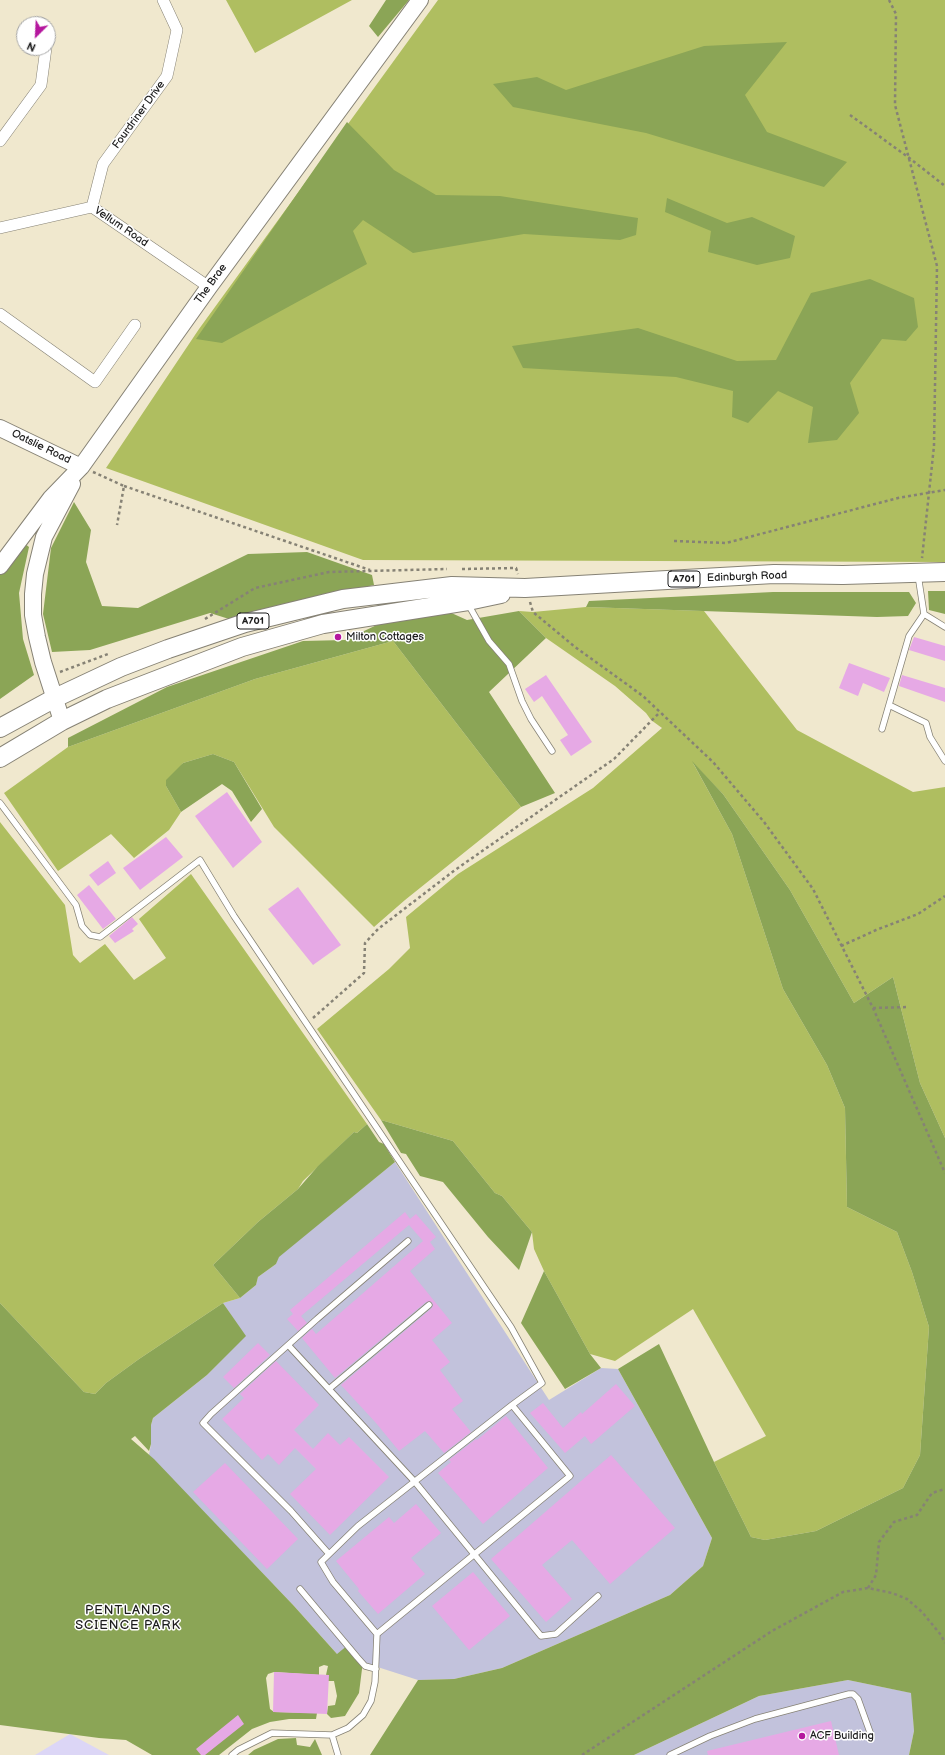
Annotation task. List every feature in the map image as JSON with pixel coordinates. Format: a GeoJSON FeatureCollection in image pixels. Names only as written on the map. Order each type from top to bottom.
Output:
{"type":"FeatureCollection","features":[{"type":"Feature","properties":{"kind":"main road","name":"The Brae"},"geometry":{"type":"LineString","coordinates":[[0,566],[51,498],[81,467],[209,287],[420,0]]}},
{"type":"Feature","properties":{"kind":"main road","name":"Oatslie Road"},"geometry":{"type":"LineString","coordinates":[[0,428],[81,467]]}},
{"type":"Feature","properties":{"kind":"main road"},"geometry":{"type":"LineString","coordinates":[[62,721],[43,662],[36,630],[33,601],[35,574],[44,537],[81,467]]}},
{"type":"Feature","properties":{"kind":"main road","name":"Edinburgh Road"},"geometry":{"type":"LineString","coordinates":[[526,598],[774,574],[843,575],[945,572]]}},
{"type":"Feature","properties":{"kind":"main road","name":"A701"},"geometry":{"type":"LineString","coordinates":[[0,728],[55,698],[121,666],[245,623],[280,613],[343,599],[452,586],[526,598]]}},
{"type":"Feature","properties":{"kind":"main road","name":"A701"},"geometry":{"type":"LineString","coordinates":[[0,758],[62,721],[107,699],[242,647],[277,636],[323,624],[468,601],[526,598]]}},
{"type":"Feature","properties":{"kind":"street","name":"Fourdriner Drive"},"geometry":{"type":"LineString","coordinates":[[92,207],[103,164],[167,76],[177,30],[163,0]]}},
{"type":"Feature","properties":{"kind":"street"},"geometry":{"type":"LineString","coordinates":[[0,142],[41,85],[45,56]]}},
{"type":"Feature","properties":{"kind":"street","name":"Vellum Road"},"geometry":{"type":"LineString","coordinates":[[0,228],[92,207],[209,287]]}},
{"type":"Feature","properties":{"kind":"street"},"geometry":{"type":"LineString","coordinates":[[0,314],[95,382],[135,325]]}},
{"type":"Feature","properties":{"kind":"lane"},"geometry":{"type":"LineString","coordinates":[[882,729],[909,636],[924,614],[920,573]]}},
{"type":"Feature","properties":{"kind":"lane"},"geometry":{"type":"LineString","coordinates":[[468,601],[489,641],[509,664],[516,688],[522,701],[531,719],[552,751]]}},
{"type":"Feature","properties":{"kind":"lane"},"geometry":{"type":"LineString","coordinates":[[924,614],[945,627]]}},
{"type":"Feature","properties":{"kind":"lane"},"geometry":{"type":"LineString","coordinates":[[889,705],[926,722],[930,736],[945,761]]}},
{"type":"Feature","properties":{"kind":"lane"},"geometry":{"type":"LineString","coordinates":[[0,803],[76,905],[82,926],[90,935],[100,937],[200,860],[234,916],[507,1320],[542,1383],[358,1526],[321,1562],[333,1582],[377,1634],[375,1682],[371,1702],[363,1714],[348,1728],[332,1735],[272,1733],[238,1750],[232,1755]]}},
{"type":"Feature","properties":{"kind":"lane"},"geometry":{"type":"LineString","coordinates":[[329,1554],[291,1511],[203,1423],[211,1414],[289,1346],[317,1318],[408,1241]]}},
{"type":"Feature","properties":{"kind":"lane"},"geometry":{"type":"LineString","coordinates":[[329,1389],[429,1305]]}},
{"type":"Feature","properties":{"kind":"lane"},"geometry":{"type":"LineString","coordinates":[[289,1346],[415,1482],[542,1636],[556,1634],[598,1596]]}},
{"type":"Feature","properties":{"kind":"lane"},"geometry":{"type":"LineString","coordinates":[[377,1634],[570,1476],[512,1405]]}},
{"type":"Feature","properties":{"kind":"lane"},"geometry":{"type":"LineString","coordinates":[[300,1589],[365,1666],[376,1669]]}},
{"type":"Feature","properties":{"kind":"lane"},"geometry":{"type":"LineString","coordinates":[[670,1755],[710,1736],[755,1719],[849,1694],[853,1694],[858,1699],[871,1735]]}},
{"type":"Feature","properties":{"kind":"lane"},"geometry":{"type":"LineString","coordinates":[[332,1735],[338,1755]]}},
{"type":"Feature","properties":{"kind":"path"},"geometry":{"type":"LineString","coordinates":[[889,0],[896,14],[895,105],[936,266],[934,446],[920,573]]}},
{"type":"Feature","properties":{"kind":"path"},"geometry":{"type":"LineString","coordinates":[[850,115],[945,186]]}},
{"type":"Feature","properties":{"kind":"path"},"geometry":{"type":"LineString","coordinates":[[81,467],[124,486],[373,571]]}},
{"type":"Feature","properties":{"kind":"path"},"geometry":{"type":"LineString","coordinates":[[117,525],[124,486]]}},
{"type":"Feature","properties":{"kind":"path"},"geometry":{"type":"LineString","coordinates":[[674,541],[726,544],[890,500],[945,490]]}},
{"type":"Feature","properties":{"kind":"path"},"geometry":{"type":"LineString","coordinates":[[526,598],[538,601]]}},
{"type":"Feature","properties":{"kind":"path"},"geometry":{"type":"LineString","coordinates":[[526,598],[533,612],[575,647],[643,696],[713,762],[764,822],[813,889],[873,1008],[945,1173]]}},
{"type":"Feature","properties":{"kind":"path"},"geometry":{"type":"LineString","coordinates":[[307,1024],[364,974],[365,943],[378,929],[455,870],[614,759],[660,712]]}},
{"type":"Feature","properties":{"kind":"path"},"geometry":{"type":"LineString","coordinates":[[841,946],[876,930],[918,914],[945,896]]}},
{"type":"Feature","properties":{"kind":"path"},"geometry":{"type":"LineString","coordinates":[[873,1008],[909,1007]]}},
{"type":"Feature","properties":{"kind":"path"},"geometry":{"type":"LineString","coordinates":[[868,1588],[876,1575],[879,1542],[894,1522],[917,1515],[932,1493],[945,1489]]}},
{"type":"Feature","properties":{"kind":"path"},"geometry":{"type":"LineString","coordinates":[[582,1755],[772,1631],[843,1592],[868,1588],[892,1593],[907,1599],[922,1612],[941,1635],[945,1643]]}},
{"type":"Feature","properties":{"kind":"shaded area"},"geometry":{"type":"Polygon","coordinates":[[[395,1162],[549,1400],[601,1368],[618,1369],[712,1538],[703,1566],[670,1595],[502,1668],[454,1679],[418,1680],[337,1654],[294,1606],[149,1455],[151,1444],[151,1425],[153,1418],[207,1375],[245,1336],[223,1303],[240,1298],[256,1285],[258,1277],[276,1264],[278,1257],[395,1162]]]}},
{"type":"Feature","properties":{"kind":"shaded area"},"geometry":{"type":"Polygon","coordinates":[[[848,1680],[912,1693],[914,1731],[909,1755],[634,1755],[759,1696],[848,1680]]]}},
{"type":"Feature","properties":{"kind":"shaded area"},"geometry":{"type":"Polygon","coordinates":[[[70,1734],[109,1755],[35,1755],[70,1734]]]}},
{"type":"Feature","properties":{"kind":"green space"},"geometry":{"type":"Polygon","coordinates":[[[226,0],[352,0],[255,53],[226,0]]]}},
{"type":"Feature","properties":{"kind":"green space"},"geometry":{"type":"Polygon","coordinates":[[[386,0],[409,0],[378,37],[369,26],[386,0]]]}},
{"type":"Feature","properties":{"kind":"green space"},"geometry":{"type":"Polygon","coordinates":[[[438,0],[945,0],[945,562],[363,560],[106,468],[199,329],[438,0]]]}},
{"type":"Feature","properties":{"kind":"green space"},"geometry":{"type":"Polygon","coordinates":[[[787,42],[745,95],[767,132],[847,162],[824,187],[646,133],[513,107],[493,84],[537,77],[566,90],[704,46],[787,42]]]}},
{"type":"Feature","properties":{"kind":"green space"},"geometry":{"type":"Polygon","coordinates":[[[347,122],[394,170],[436,195],[500,196],[638,218],[636,235],[620,240],[524,234],[413,253],[363,220],[353,231],[367,264],[222,343],[196,339],[347,122]]]}},
{"type":"Feature","properties":{"kind":"green space"},"geometry":{"type":"Polygon","coordinates":[[[667,198],[727,223],[752,217],[795,236],[790,258],[757,265],[708,252],[711,231],[665,212],[667,198]]]}},
{"type":"Feature","properties":{"kind":"green space"},"geometry":{"type":"Polygon","coordinates":[[[870,279],[914,298],[918,327],[906,341],[882,339],[850,383],[859,413],[837,440],[808,443],[813,407],[778,391],[748,423],[732,417],[733,391],[676,377],[523,368],[512,346],[638,328],[737,361],[776,360],[811,293],[870,279]]]}},
{"type":"Feature","properties":{"kind":"green space"},"geometry":{"type":"Polygon","coordinates":[[[74,502],[91,530],[86,562],[102,606],[138,608],[248,554],[307,552],[372,575],[374,585],[229,619],[210,613],[90,650],[52,652],[43,614],[51,548],[74,502]]]}},
{"type":"Feature","properties":{"kind":"green space"},"geometry":{"type":"Polygon","coordinates":[[[24,543],[29,547],[19,593],[23,639],[34,675],[0,699],[0,575],[24,543]]]}},
{"type":"Feature","properties":{"kind":"green space"},"geometry":{"type":"Polygon","coordinates":[[[928,591],[945,591],[945,614],[929,610],[928,591]]]}},
{"type":"Feature","properties":{"kind":"green space"},"geometry":{"type":"Polygon","coordinates":[[[773,592],[909,592],[916,603],[908,616],[877,617],[586,607],[589,601],[773,592]]]}},
{"type":"Feature","properties":{"kind":"green space"},"geometry":{"type":"Polygon","coordinates":[[[586,607],[704,611],[797,730],[913,792],[945,787],[945,1138],[920,1083],[893,977],[854,1003],[790,890],[723,794],[693,763],[732,834],[783,989],[827,1065],[845,1108],[847,1207],[897,1232],[912,1272],[929,1327],[920,1455],[903,1488],[816,1531],[765,1540],[751,1537],[714,1462],[766,1436],[693,1309],[615,1361],[590,1354],[544,1271],[534,1249],[532,1232],[502,1196],[495,1193],[453,1141],[381,1120],[317,1029],[389,969],[410,948],[406,917],[458,874],[593,788],[662,728],[651,720],[646,713],[615,686],[546,638],[519,611],[533,612],[586,607]]]}},
{"type":"Feature","properties":{"kind":"green space"},"geometry":{"type":"Polygon","coordinates":[[[447,611],[467,620],[519,611],[546,638],[489,692],[555,793],[521,807],[393,641],[255,679],[68,747],[68,738],[167,687],[303,641],[345,640],[381,623],[447,611]]]}},
{"type":"Feature","properties":{"kind":"green space"},"geometry":{"type":"Polygon","coordinates":[[[393,641],[521,807],[405,900],[374,927],[274,827],[234,762],[213,754],[183,763],[166,786],[181,812],[169,830],[134,858],[111,834],[58,871],[4,793],[68,747],[255,679],[393,641]]]}},
{"type":"Feature","properties":{"kind":"green space"},"geometry":{"type":"Polygon","coordinates":[[[213,754],[234,762],[262,809],[251,822],[232,791],[222,784],[181,812],[166,786],[166,780],[183,763],[213,754]]]}},
{"type":"Feature","properties":{"kind":"green space"},"geometry":{"type":"Polygon","coordinates":[[[692,761],[723,794],[790,890],[854,1003],[893,977],[920,1083],[945,1138],[945,1755],[909,1755],[914,1731],[911,1693],[848,1680],[759,1696],[634,1755],[370,1755],[418,1680],[454,1679],[502,1668],[670,1595],[703,1566],[712,1538],[618,1369],[659,1344],[751,1537],[765,1540],[816,1531],[903,1488],[920,1455],[929,1327],[912,1272],[897,1232],[847,1207],[845,1108],[827,1065],[783,989],[732,834],[692,761]]]}},
{"type":"Feature","properties":{"kind":"green space"},"geometry":{"type":"Polygon","coordinates":[[[0,822],[65,905],[73,955],[80,963],[105,944],[134,980],[166,958],[139,919],[191,874],[367,1124],[357,1133],[354,1132],[303,1181],[298,1189],[258,1222],[213,1265],[240,1298],[223,1303],[139,1359],[106,1383],[95,1394],[84,1392],[0,1303],[0,822]]]}},
{"type":"Feature","properties":{"kind":"green space"},"geometry":{"type":"Polygon","coordinates":[[[381,1120],[453,1141],[495,1193],[502,1196],[532,1232],[519,1270],[488,1237],[443,1182],[420,1176],[406,1154],[401,1153],[381,1120]]]}},
{"type":"Feature","properties":{"kind":"green space"},"geometry":{"type":"Polygon","coordinates":[[[367,1124],[379,1142],[384,1144],[395,1162],[279,1257],[276,1264],[258,1277],[256,1285],[240,1298],[213,1265],[258,1222],[298,1189],[318,1166],[354,1132],[357,1133],[367,1124]]]}},
{"type":"Feature","properties":{"kind":"green space"},"geometry":{"type":"Polygon","coordinates":[[[544,1271],[590,1354],[601,1368],[565,1389],[521,1323],[544,1271]]]}},
{"type":"Feature","properties":{"kind":"green space"},"geometry":{"type":"Polygon","coordinates":[[[0,1303],[84,1392],[95,1394],[106,1383],[139,1359],[223,1303],[246,1336],[207,1375],[153,1418],[149,1451],[135,1436],[131,1439],[154,1459],[294,1606],[337,1654],[348,1645],[357,1653],[363,1661],[359,1693],[345,1716],[331,1718],[327,1714],[328,1706],[335,1705],[337,1696],[334,1681],[328,1681],[326,1675],[328,1666],[324,1665],[319,1667],[319,1675],[274,1672],[268,1674],[266,1678],[270,1709],[274,1712],[317,1713],[316,1719],[289,1719],[270,1722],[252,1729],[219,1755],[152,1755],[126,1740],[99,1738],[0,1725],[0,1303]]]}},
{"type":"Feature","properties":{"kind":"green space"},"geometry":{"type":"Polygon","coordinates":[[[296,1738],[297,1745],[310,1747],[315,1739],[322,1755],[248,1755],[254,1750],[278,1739],[296,1738]]]}},
{"type":"Feature","properties":{"kind":"building"},"geometry":{"type":"Polygon","coordinates":[[[914,637],[945,646],[945,661],[909,650],[914,637]]]}},
{"type":"Feature","properties":{"kind":"building"},"geometry":{"type":"Polygon","coordinates":[[[849,663],[890,678],[884,692],[863,683],[858,696],[839,688],[849,663]]]}},
{"type":"Feature","properties":{"kind":"building"},"geometry":{"type":"Polygon","coordinates":[[[546,675],[592,742],[571,756],[560,740],[568,735],[542,696],[534,702],[525,689],[546,675]]]}},
{"type":"Feature","properties":{"kind":"building"},"geometry":{"type":"Polygon","coordinates":[[[902,675],[945,688],[945,702],[899,686],[902,675]]]}},
{"type":"Feature","properties":{"kind":"building"},"geometry":{"type":"Polygon","coordinates":[[[227,792],[262,842],[233,868],[195,816],[227,792]]]}},
{"type":"Feature","properties":{"kind":"building"},"geometry":{"type":"Polygon","coordinates":[[[166,837],[183,857],[140,890],[123,868],[166,837]]]}},
{"type":"Feature","properties":{"kind":"building"},"geometry":{"type":"Polygon","coordinates":[[[108,861],[116,873],[98,886],[89,875],[108,861]]]}},
{"type":"Feature","properties":{"kind":"building"},"geometry":{"type":"Polygon","coordinates":[[[89,885],[116,919],[103,929],[77,895],[89,885]]]}},
{"type":"Feature","properties":{"kind":"building"},"geometry":{"type":"Polygon","coordinates":[[[298,887],[341,945],[313,965],[268,909],[298,887]]]}},
{"type":"Feature","properties":{"kind":"building"},"geometry":{"type":"Polygon","coordinates":[[[132,917],[138,924],[132,929],[134,931],[115,943],[109,936],[132,917]]]}},
{"type":"Feature","properties":{"kind":"building"},"geometry":{"type":"Polygon","coordinates":[[[405,1212],[410,1219],[416,1214],[436,1237],[430,1242],[435,1249],[410,1271],[452,1323],[432,1340],[450,1362],[440,1370],[463,1401],[452,1409],[471,1432],[444,1453],[425,1431],[399,1451],[376,1423],[341,1385],[432,1308],[432,1302],[426,1302],[335,1378],[302,1338],[312,1329],[316,1334],[423,1241],[409,1225],[301,1316],[307,1323],[298,1331],[287,1319],[293,1314],[290,1310],[405,1212]]]}},
{"type":"Feature","properties":{"kind":"building"},"geometry":{"type":"Polygon","coordinates":[[[258,1343],[270,1355],[234,1388],[223,1377],[258,1343]]]}},
{"type":"Feature","properties":{"kind":"building"},"geometry":{"type":"Polygon","coordinates":[[[276,1361],[319,1405],[294,1430],[313,1449],[328,1433],[340,1445],[349,1437],[389,1477],[330,1535],[290,1494],[316,1469],[295,1448],[279,1465],[268,1454],[262,1460],[222,1419],[244,1398],[240,1394],[276,1361]]]}},
{"type":"Feature","properties":{"kind":"building"},"geometry":{"type":"Polygon","coordinates":[[[616,1384],[635,1406],[591,1444],[585,1436],[565,1453],[530,1413],[543,1403],[563,1428],[581,1412],[582,1414],[616,1384]]]}},
{"type":"Feature","properties":{"kind":"building"},"geometry":{"type":"Polygon","coordinates":[[[506,1416],[548,1468],[483,1524],[438,1473],[451,1462],[449,1460],[476,1439],[477,1440],[506,1416]]]}},
{"type":"Feature","properties":{"kind":"building"},"geometry":{"type":"Polygon","coordinates":[[[611,1455],[675,1528],[610,1584],[572,1540],[542,1565],[572,1599],[546,1622],[491,1559],[611,1455]]]}},
{"type":"Feature","properties":{"kind":"building"},"geometry":{"type":"Polygon","coordinates":[[[225,1463],[298,1539],[267,1569],[193,1492],[225,1463]]]}},
{"type":"Feature","properties":{"kind":"building"},"geometry":{"type":"Polygon","coordinates":[[[416,1504],[441,1533],[411,1558],[425,1574],[378,1614],[358,1591],[359,1589],[336,1561],[389,1517],[394,1523],[416,1504]]]}},
{"type":"Feature","properties":{"kind":"building"},"geometry":{"type":"Polygon","coordinates":[[[473,1572],[510,1616],[469,1650],[432,1606],[473,1572]]]}},
{"type":"Feature","properties":{"kind":"building"},"geometry":{"type":"Polygon","coordinates":[[[274,1672],[329,1675],[327,1714],[273,1712],[274,1672]]]}},
{"type":"Feature","properties":{"kind":"building"},"geometry":{"type":"Polygon","coordinates":[[[238,1715],[244,1724],[205,1755],[201,1755],[196,1749],[238,1715]]]}},
{"type":"Feature","properties":{"kind":"building","name":"ACF Building"},"geometry":{"type":"Polygon","coordinates":[[[831,1721],[839,1755],[708,1755],[707,1751],[831,1721]]]}},
{"type":"Feature","properties":{"kind":"place","name":"Milton Cottages"},"geometry":{"type":"Point","coordinates":[338,637]}},
{"type":"Feature","properties":{"kind":"place","name":"ACF Building"},"geometry":{"type":"Point","coordinates":[802,1736]}},
{"type":"Feature","properties":{"kind":"district","name":"PENTLANDS SCIENCE PARK"},"geometry":{"type":"Point","coordinates":[128,1618]}}]}
